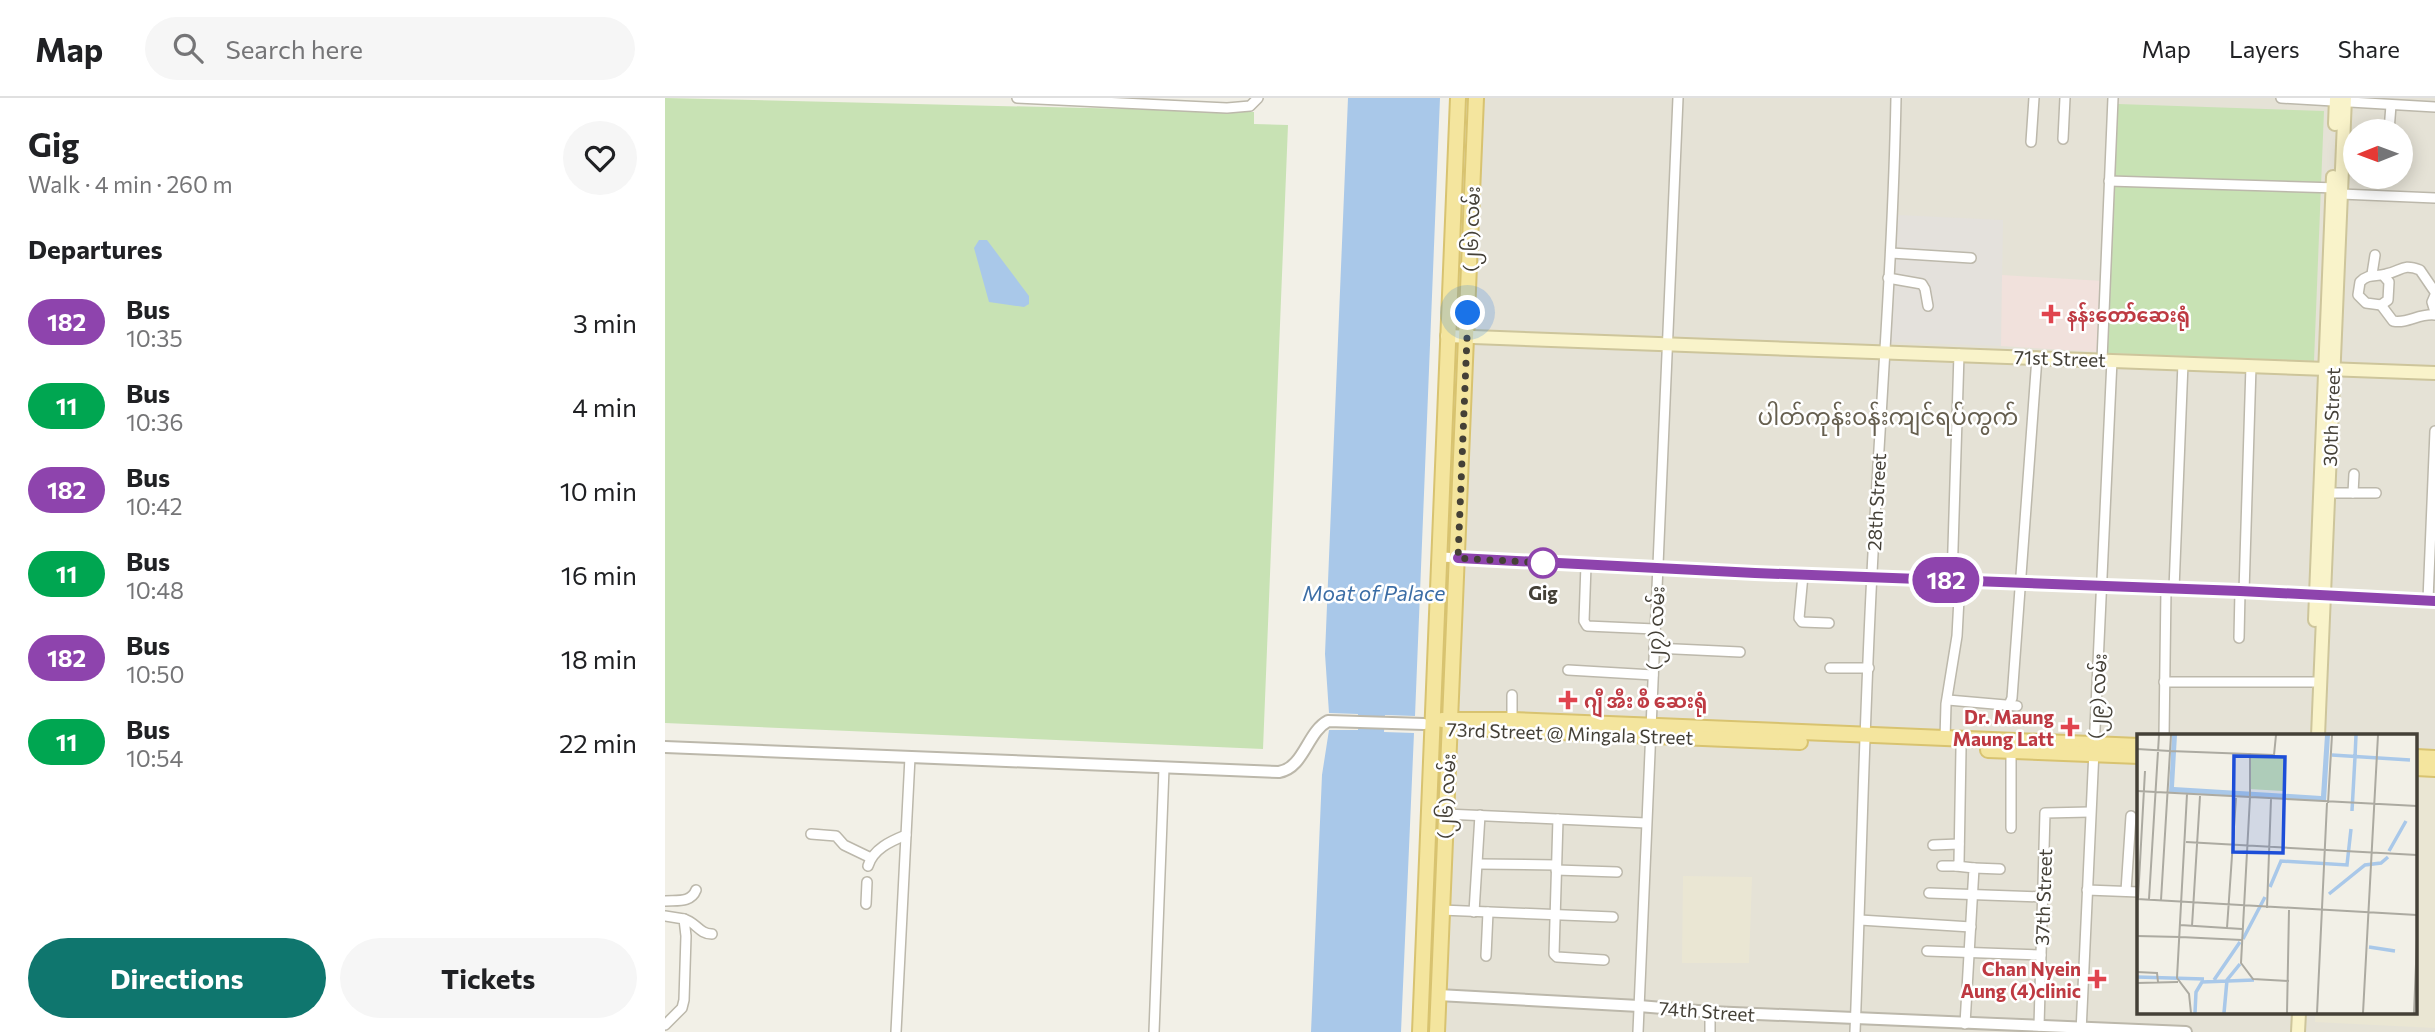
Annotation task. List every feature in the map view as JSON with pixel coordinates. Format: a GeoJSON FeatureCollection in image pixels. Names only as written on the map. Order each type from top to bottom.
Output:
{"type":"FeatureCollection","features":[{"type":"Feature","properties":{"kind":"main road","name":"(၂၆) လမ်း"},"geometry":{"type":"LineString","coordinates":[[1420,1032],[1426,724],[1441,557],[1447,336],[1458,98]]}},
{"type":"Feature","properties":{"kind":"main road","name":"(၂၆) လမ်း"},"geometry":{"type":"LineString","coordinates":[[1437,1032],[1476,98]]}},
{"type":"Feature","properties":{"kind":"main road","name":"30th Street"},"geometry":{"type":"LineString","coordinates":[[2318,734],[2320,595],[2340,99]]}},
{"type":"Feature","properties":{"kind":"main road"},"geometry":{"type":"LineString","coordinates":[[1447,336],[1669,344]]}},
{"type":"Feature","properties":{"kind":"main road","name":"71st Street"},"geometry":{"type":"LineString","coordinates":[[1669,344],[2435,373]]}},
{"type":"Feature","properties":{"kind":"main road","name":"30th Street"},"geometry":{"type":"LineString","coordinates":[[2311,734],[2328,493],[2328,368]]}},
{"type":"Feature","properties":{"kind":"main road","name":"73rd Street @ Mingala Street"},"geometry":{"type":"LineString","coordinates":[[1450,724],[1511,720],[1650,731]]}},
{"type":"Feature","properties":{"kind":"main road","name":"73rd Street @ Mingala Street"},"geometry":{"type":"LineString","coordinates":[[1426,724],[1867,741],[2011,752],[2137,746]]}},
{"type":"Feature","properties":{"kind":"main road","name":"73rd Street @ Mingala Street"},"geometry":{"type":"LineString","coordinates":[[1867,741],[1945,738],[2137,756]]}},
{"type":"Feature","properties":{"kind":"main road"},"geometry":{"type":"LineString","coordinates":[[2417,757],[2435,758]]}},
{"type":"Feature","properties":{"kind":"main road"},"geometry":{"type":"LineString","coordinates":[[2417,768],[2435,769]]}},
{"type":"Feature","properties":{"kind":"main road"},"geometry":{"type":"LineString","coordinates":[[2298,1032],[2299,1014]]}},
{"type":"Feature","properties":{"kind":"street"},"geometry":{"type":"LineString","coordinates":[[1017,98],[1114,100],[1227,108],[1251,106],[1258,98]]}},
{"type":"Feature","properties":{"kind":"street","name":"(၂၇) လမ်း"},"geometry":{"type":"LineString","coordinates":[[1638,1032],[1678,98]]}},
{"type":"Feature","properties":{"kind":"street","name":"28th Street"},"geometry":{"type":"LineString","coordinates":[[1855,1032],[1872,577],[1891,253],[1896,98]]}},
{"type":"Feature","properties":{"kind":"street"},"geometry":{"type":"LineString","coordinates":[[2031,142],[2035,98]]}},
{"type":"Feature","properties":{"kind":"street"},"geometry":{"type":"LineString","coordinates":[[2063,139],[2065,98]]}},
{"type":"Feature","properties":{"kind":"street","name":"(၂၉) လမ်း"},"geometry":{"type":"LineString","coordinates":[[2081,1029],[2089,812],[2102,586],[2109,181],[2113,98]]}},
{"type":"Feature","properties":{"kind":"street"},"geometry":{"type":"LineString","coordinates":[[2281,98],[2340,99],[2435,107]]}},
{"type":"Feature","properties":{"kind":"street"},"geometry":{"type":"LineString","coordinates":[[2390,119],[2391,105]]}},
{"type":"Feature","properties":{"kind":"street"},"geometry":{"type":"LineString","coordinates":[[2109,181],[2338,190],[2435,198]]}},
{"type":"Feature","properties":{"kind":"street"},"geometry":{"type":"LineString","coordinates":[[1891,253],[1971,258]]}},
{"type":"Feature","properties":{"kind":"street"},"geometry":{"type":"LineString","coordinates":[[2372,274],[2375,255]]}},
{"type":"Feature","properties":{"kind":"street"},"geometry":{"type":"LineString","coordinates":[[2357,291],[2360,282],[2372,274],[2383,275],[2398,268],[2416,268],[2424,274],[2435,293],[2432,302],[2435,314],[2425,314],[2403,323],[2393,321],[2381,305]]}},
{"type":"Feature","properties":{"kind":"street"},"geometry":{"type":"LineString","coordinates":[[2331,290],[2357,291],[2367,303],[2381,305],[2388,300],[2390,292],[2389,282],[2383,275]]}},
{"type":"Feature","properties":{"kind":"street"},"geometry":{"type":"LineString","coordinates":[[1888,278],[1922,284],[1928,306]]}},
{"type":"Feature","properties":{"kind":"street"},"geometry":{"type":"LineString","coordinates":[[1945,738],[1945,704],[1948,700],[1957,636],[1959,355]]}},
{"type":"Feature","properties":{"kind":"street"},"geometry":{"type":"LineString","coordinates":[[1948,700],[2013,707],[2036,357]]}},
{"type":"Feature","properties":{"kind":"street"},"geometry":{"type":"LineString","coordinates":[[2164,734],[2164,682],[2183,363]]}},
{"type":"Feature","properties":{"kind":"street"},"geometry":{"type":"LineString","coordinates":[[2239,638],[2251,366]]}},
{"type":"Feature","properties":{"kind":"street"},"geometry":{"type":"LineString","coordinates":[[1441,557],[2431,601],[2435,431]]}},
{"type":"Feature","properties":{"kind":"street"},"geometry":{"type":"LineString","coordinates":[[2353,494],[2354,474]]}},
{"type":"Feature","properties":{"kind":"street"},"geometry":{"type":"LineString","coordinates":[[2328,493],[2377,493]]}},
{"type":"Feature","properties":{"kind":"street"},"geometry":{"type":"LineString","coordinates":[[1586,565],[1584,621],[1587,626],[1655,629]]}},
{"type":"Feature","properties":{"kind":"street"},"geometry":{"type":"LineString","coordinates":[[1803,575],[1799,618],[1802,622],[1829,623]]}},
{"type":"Feature","properties":{"kind":"street"},"geometry":{"type":"LineString","coordinates":[[1654,648],[1740,652]]}},
{"type":"Feature","properties":{"kind":"street"},"geometry":{"type":"LineString","coordinates":[[1831,668],[1869,668]]}},
{"type":"Feature","properties":{"kind":"street"},"geometry":{"type":"LineString","coordinates":[[1569,670],[1653,675]]}},
{"type":"Feature","properties":{"kind":"street"},"geometry":{"type":"LineString","coordinates":[[2164,682],[2314,682]]}},
{"type":"Feature","properties":{"kind":"street"},"geometry":{"type":"LineString","coordinates":[[1511,720],[1512,695]]}},
{"type":"Feature","properties":{"kind":"street"},"geometry":{"type":"LineString","coordinates":[[665,747],[1285,771],[1293,766],[1311,737],[1328,721],[1426,724]]}},
{"type":"Feature","properties":{"kind":"street"},"geometry":{"type":"LineString","coordinates":[[1956,866],[1960,859],[1961,749]]}},
{"type":"Feature","properties":{"kind":"street"},"geometry":{"type":"LineString","coordinates":[[2011,752],[2011,828]]}},
{"type":"Feature","properties":{"kind":"street"},"geometry":{"type":"LineString","coordinates":[[896,1032],[910,757]]}},
{"type":"Feature","properties":{"kind":"street"},"geometry":{"type":"LineString","coordinates":[[1154,1032],[1164,768]]}},
{"type":"Feature","properties":{"kind":"street","name":"37th Street"},"geometry":{"type":"LineString","coordinates":[[2039,1026],[2045,813],[2089,812]]}},
{"type":"Feature","properties":{"kind":"street"},"geometry":{"type":"LineString","coordinates":[[1445,814],[1646,823]]}},
{"type":"Feature","properties":{"kind":"street"},"geometry":{"type":"LineString","coordinates":[[1475,912],[1480,815]]}},
{"type":"Feature","properties":{"kind":"street"},"geometry":{"type":"LineString","coordinates":[[2126,891],[2131,816]]}},
{"type":"Feature","properties":{"kind":"street"},"geometry":{"type":"LineString","coordinates":[[1558,819],[1554,954],[1557,957],[1604,960]]}},
{"type":"Feature","properties":{"kind":"street"},"geometry":{"type":"LineString","coordinates":[[811,834],[836,836],[843,845],[869,862],[887,844],[906,835]]}},
{"type":"Feature","properties":{"kind":"street"},"geometry":{"type":"LineString","coordinates":[[1933,845],[1959,844]]}},
{"type":"Feature","properties":{"kind":"street"},"geometry":{"type":"LineString","coordinates":[[1478,864],[1617,872]]}},
{"type":"Feature","properties":{"kind":"street"},"geometry":{"type":"LineString","coordinates":[[1942,866],[2000,869]]}},
{"type":"Feature","properties":{"kind":"street"},"geometry":{"type":"LineString","coordinates":[[1968,1027],[1968,952],[1974,867]]}},
{"type":"Feature","properties":{"kind":"street"},"geometry":{"type":"LineString","coordinates":[[866,905],[867,881]]}},
{"type":"Feature","properties":{"kind":"street"},"geometry":{"type":"LineString","coordinates":[[665,901],[689,900],[696,890]]}},
{"type":"Feature","properties":{"kind":"street"},"geometry":{"type":"LineString","coordinates":[[2087,890],[2137,892]]}},
{"type":"Feature","properties":{"kind":"street"},"geometry":{"type":"LineString","coordinates":[[1929,893],[2043,897]]}},
{"type":"Feature","properties":{"kind":"street"},"geometry":{"type":"LineString","coordinates":[[1441,910],[1613,917]]}},
{"type":"Feature","properties":{"kind":"street"},"geometry":{"type":"LineString","coordinates":[[1486,956],[1488,912]]}},
{"type":"Feature","properties":{"kind":"street"},"geometry":{"type":"LineString","coordinates":[[665,916],[689,920],[704,933],[712,934]]}},
{"type":"Feature","properties":{"kind":"street"},"geometry":{"type":"LineString","coordinates":[[665,1024],[682,1008],[684,1000],[684,919]]}},
{"type":"Feature","properties":{"kind":"street"},"geometry":{"type":"LineString","coordinates":[[1860,920],[1971,927]]}},
{"type":"Feature","properties":{"kind":"street"},"geometry":{"type":"LineString","coordinates":[[1927,951],[2041,955]]}},
{"type":"Feature","properties":{"kind":"street","name":"74th Street"},"geometry":{"type":"LineString","coordinates":[[1438,995],[1856,1018],[1968,1027],[2039,1026],[2186,1032]]}},
{"type":"Feature","properties":{"kind":"street"},"geometry":{"type":"LineString","coordinates":[[1710,1012],[1710,1032]]}},
{"type":"Feature","properties":{"kind":"shaded area"},"geometry":{"type":"Polygon","coordinates":[[[1464,98],[2435,98],[2435,1032],[1428,1032],[1464,98]]]}},
{"type":"Feature","properties":{"kind":"shaded area"},"geometry":{"type":"Polygon","coordinates":[[[1897,215],[2003,220],[2001,346],[1891,342],[1897,215]]]}},
{"type":"Feature","properties":{"kind":"shaded area","name":"နန်းတော်ဆေးရုံ"},"geometry":{"type":"Polygon","coordinates":[[[2002,275],[2103,281],[2099,352],[2001,346],[2002,275]]]}},
{"type":"Feature","properties":{"kind":"shaded area"},"geometry":{"type":"Polygon","coordinates":[[[2417,775],[2435,776],[2435,1028],[2315,1022],[2315,1014],[2417,1014],[2417,775]]]}},
{"type":"Feature","properties":{"kind":"shaded area"},"geometry":{"type":"Polygon","coordinates":[[[1683,876],[1752,877],[1749,963],[1682,963],[1683,876]]]}},
{"type":"Feature","properties":{"kind":"green space"},"geometry":{"type":"Polygon","coordinates":[[[665,98],[1254,112],[1254,124],[1288,125],[1263,749],[665,723],[665,98]]]}},
{"type":"Feature","properties":{"kind":"green space"},"geometry":{"type":"Polygon","coordinates":[[[2118,104],[2324,111],[2314,361],[2105,353],[2118,104]]]}},
{"type":"Feature","properties":{"kind":"water","name":"Moat of Palace"},"geometry":{"type":"Polygon","coordinates":[[[1348,98],[1440,98],[1415,716],[1385,715],[1384,732],[1414,733],[1401,1032],[1311,1032],[1322,775],[1329,730],[1358,730],[1358,714],[1329,713],[1325,654],[1348,98]]]}},
{"type":"Feature","properties":{"kind":"water"},"geometry":{"type":"Polygon","coordinates":[[[979,240],[987,240],[1029,296],[1029,304],[1024,307],[989,302],[974,248],[979,240]]]}},
{"type":"Feature","properties":{"kind":"bus line","name":"182"},"geometry":{"type":"LineString","coordinates":[[1458,558],[2435,601]]}},
{"type":"Feature","properties":{"kind":"place","name":"နန်းတော်ဆေးရုံ"},"geometry":{"type":"Point","coordinates":[2051,314]}},
{"type":"Feature","properties":{"kind":"place","name":"Gig"},"geometry":{"type":"Point","coordinates":[1543,563]}},
{"type":"Feature","properties":{"kind":"place","name":"ဂျီ အီး စီ ဆေးရုံ"},"geometry":{"type":"Point","coordinates":[1568,700]}},
{"type":"Feature","properties":{"kind":"place","name":"Dr. Maung Maung Latt"},"geometry":{"type":"Point","coordinates":[2070,727]}},
{"type":"Feature","properties":{"kind":"place","name":"Chan Nyein Aung (4)clinic"},"geometry":{"type":"Point","coordinates":[2097,979]}},
{"type":"Feature","properties":{"kind":"district","name":"ပါတ်ကုန်းဝန်းကျင်ရပ်ကွက်"},"geometry":{"type":"Point","coordinates":[1888,416]}},
{"type":"Feature","properties":{"kind":"route"},"geometry":{"type":"LineString","coordinates":[[1468,313],[1458,558],[1543,563]]}}]}
